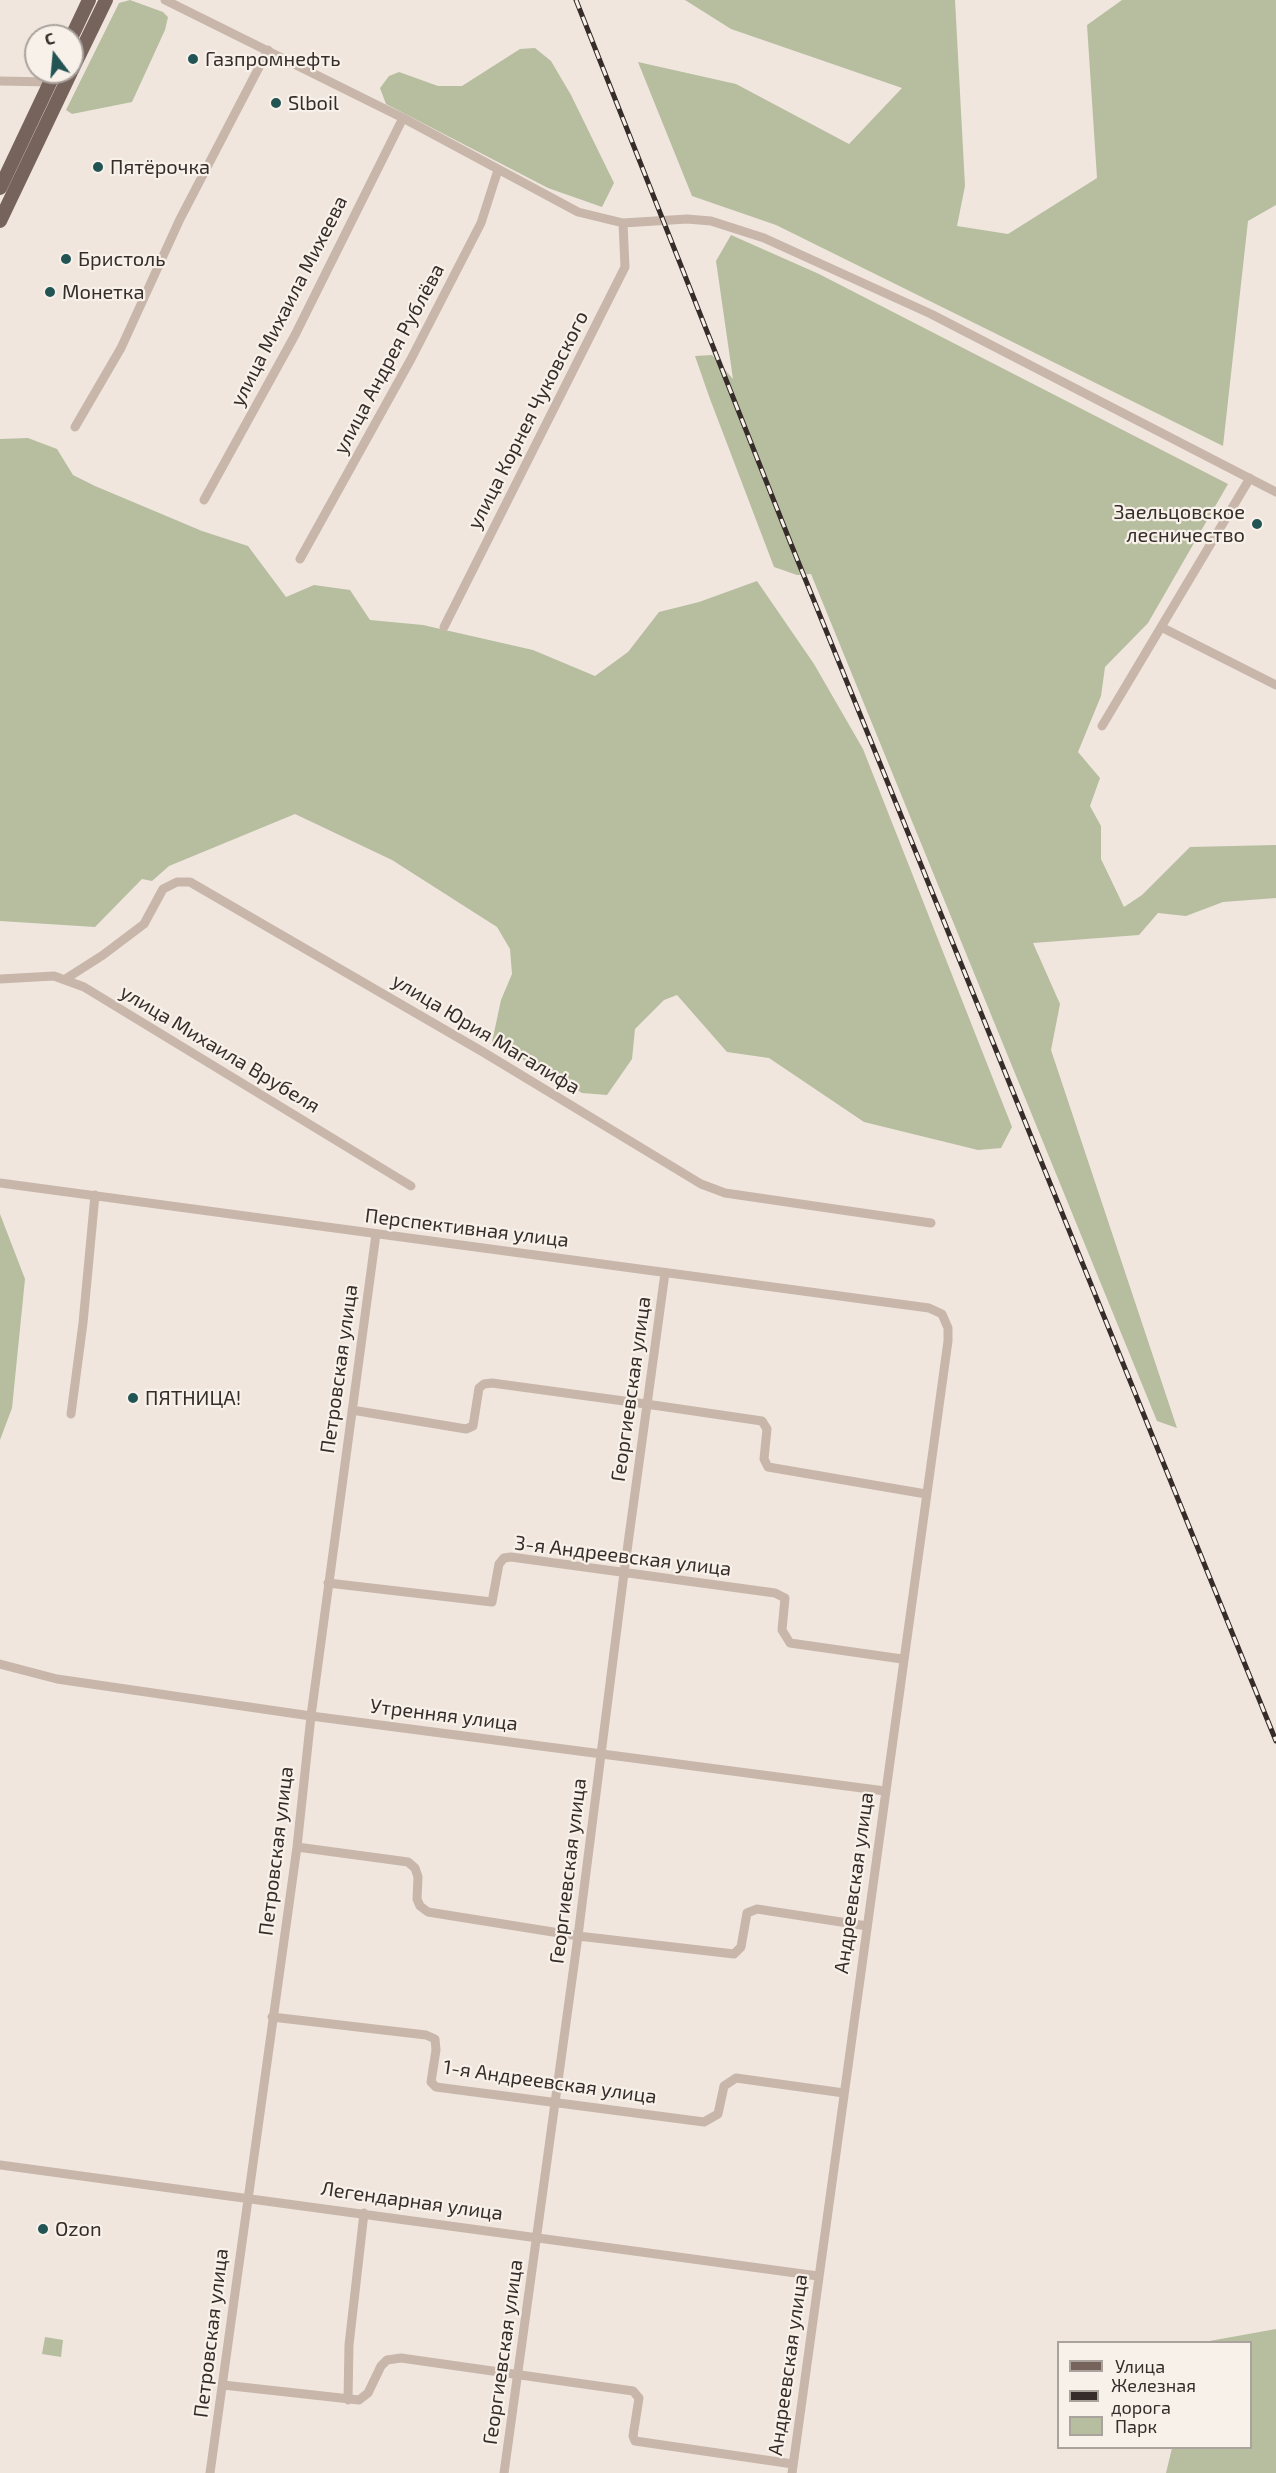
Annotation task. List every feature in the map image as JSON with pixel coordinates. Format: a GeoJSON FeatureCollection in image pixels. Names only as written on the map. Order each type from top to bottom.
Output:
{"type":"FeatureCollection","features":[{"type":"Feature","properties":{"kind":"main road"},"geometry":{"type":"LineString","coordinates":[[78,24],[89,0]]}},
{"type":"Feature","properties":{"kind":"main road"},"geometry":{"type":"LineString","coordinates":[[84,46],[106,0]]}},
{"type":"Feature","properties":{"kind":"main road"},"geometry":{"type":"LineString","coordinates":[[0,188],[49,84]]}},
{"type":"Feature","properties":{"kind":"main road"},"geometry":{"type":"LineString","coordinates":[[0,221],[66,84]]}},
{"type":"Feature","properties":{"kind":"street"},"geometry":{"type":"LineString","coordinates":[[165,0],[403,118],[578,212],[623,223],[687,219],[711,221],[764,238],[931,314],[1276,492]]}},
{"type":"Feature","properties":{"kind":"street"},"geometry":{"type":"LineString","coordinates":[[75,427],[121,348],[180,219],[268,50]]}},
{"type":"Feature","properties":{"kind":"street"},"geometry":{"type":"LineString","coordinates":[[0,81],[24,79]]}},
{"type":"Feature","properties":{"kind":"street","name":"улица Михаила Михеева"},"geometry":{"type":"LineString","coordinates":[[204,500],[295,335],[403,118]]}},
{"type":"Feature","properties":{"kind":"street","name":"улица Андрея Рублёва"},"geometry":{"type":"LineString","coordinates":[[300,559],[411,359],[475,234],[498,170]]}},
{"type":"Feature","properties":{"kind":"street","name":"улица Корнея Чуковского"},"geometry":{"type":"LineString","coordinates":[[444,627],[625,267],[623,223]]}},
{"type":"Feature","properties":{"kind":"street"},"geometry":{"type":"LineString","coordinates":[[1102,726],[1163,628],[1250,478]]}},
{"type":"Feature","properties":{"kind":"street"},"geometry":{"type":"LineString","coordinates":[[1163,628],[1276,685]]}},
{"type":"Feature","properties":{"kind":"street","name":"улица Юрия Магалифа"},"geometry":{"type":"LineString","coordinates":[[67,978],[103,955],[144,924],[163,889],[177,882],[190,882],[483,1052],[701,1184],[725,1193],[931,1223]]}},
{"type":"Feature","properties":{"kind":"street","name":"улица Михаила Врубеля"},"geometry":{"type":"LineString","coordinates":[[0,979],[54,976],[67,978],[411,1186]]}},
{"type":"Feature","properties":{"kind":"street","name":"Перспективная улица"},"geometry":{"type":"LineString","coordinates":[[0,1183],[929,1308]]}},
{"type":"Feature","properties":{"kind":"street"},"geometry":{"type":"LineString","coordinates":[[71,1414],[83,1323],[95,1195]]}},
{"type":"Feature","properties":{"kind":"street","name":"Петровская улица"},"geometry":{"type":"LineString","coordinates":[[210,2473],[246,2198],[297,1846],[328,1583],[376,1234]]}},
{"type":"Feature","properties":{"kind":"street","name":"Георгиевская улица"},"geometry":{"type":"LineString","coordinates":[[504,2473],[538,2236],[665,1273]]}},
{"type":"Feature","properties":{"kind":"street","name":"Андреевская улица"},"geometry":{"type":"LineString","coordinates":[[792,2469],[902,1659],[948,1341],[948,1328],[942,1314],[929,1308]]}},
{"type":"Feature","properties":{"kind":"street"},"geometry":{"type":"LineString","coordinates":[[352,1410],[466,1430],[473,1426],[479,1388],[484,1384],[492,1383],[646,1404],[762,1421],[767,1430],[764,1460],[768,1467],[926,1494]]}},
{"type":"Feature","properties":{"kind":"street","name":"3-я Андреевская улица"},"geometry":{"type":"LineString","coordinates":[[328,1583],[485,1603],[492,1602],[499,1564],[504,1558],[511,1557],[775,1593],[784,1598],[782,1630],[790,1642],[902,1659]]}},
{"type":"Feature","properties":{"kind":"street","name":"Утренняя улица"},"geometry":{"type":"LineString","coordinates":[[0,1664],[57,1679],[311,1716],[885,1791]]}},
{"type":"Feature","properties":{"kind":"street"},"geometry":{"type":"LineString","coordinates":[[297,1846],[408,1862],[415,1868],[418,1878],[417,1899],[420,1906],[428,1912],[578,1936],[734,1954],[741,1947],[747,1913],[757,1909],[867,1926]]}},
{"type":"Feature","properties":{"kind":"street","name":"1-я Андреевская улица"},"geometry":{"type":"LineString","coordinates":[[272,2016],[426,2035],[435,2039],[436,2050],[431,2082],[436,2087],[704,2122],[718,2114],[724,2086],[736,2078],[844,2093]]}},
{"type":"Feature","properties":{"kind":"street","name":"Легендарная улица"},"geometry":{"type":"LineString","coordinates":[[0,2165],[538,2236],[818,2276]]}},
{"type":"Feature","properties":{"kind":"street"},"geometry":{"type":"LineString","coordinates":[[348,2400],[349,2345],[364,2213]]}},
{"type":"Feature","properties":{"kind":"street"},"geometry":{"type":"LineString","coordinates":[[223,2385],[359,2400],[368,2393],[381,2366],[387,2360],[401,2358],[633,2391],[639,2398],[635,2441],[792,2469]]}},
{"type":"Feature","properties":{"kind":"green space"},"geometry":{"type":"Polygon","coordinates":[[[130,0],[163,12],[168,17],[165,30],[132,102],[72,114],[66,110],[79,84],[84,84],[84,74],[119,3],[130,0]]]}},
{"type":"Feature","properties":{"kind":"green space"},"geometry":{"type":"Polygon","coordinates":[[[685,0],[955,0],[965,186],[957,226],[1008,234],[1097,178],[1087,25],[1122,0],[1276,0],[1276,205],[1248,221],[1223,446],[776,225],[692,196],[638,62],[736,84],[849,144],[902,88],[731,29],[685,0]]]}},
{"type":"Feature","properties":{"kind":"green space"},"geometry":{"type":"Polygon","coordinates":[[[535,48],[551,61],[571,95],[614,183],[602,207],[548,188],[386,104],[380,88],[389,76],[399,72],[438,86],[462,86],[520,49],[535,48]]]}},
{"type":"Feature","properties":{"kind":"green space"},"geometry":{"type":"Polygon","coordinates":[[[731,235],[819,274],[1228,484],[1148,623],[1105,667],[1101,696],[1078,752],[1100,778],[1090,806],[1101,826],[1101,859],[1124,907],[1142,895],[1190,847],[1276,845],[1276,898],[1223,902],[1186,916],[1158,913],[1139,935],[1033,943],[1060,1004],[1051,1050],[1177,1428],[1157,1421],[811,574],[797,575],[774,567],[710,399],[695,356],[712,355],[733,379],[716,261],[731,235]]]}},
{"type":"Feature","properties":{"kind":"green space"},"geometry":{"type":"Polygon","coordinates":[[[28,438],[57,449],[73,475],[95,486],[202,531],[248,546],[286,597],[314,585],[350,590],[370,620],[423,625],[533,650],[595,676],[628,652],[659,612],[699,602],[757,581],[814,664],[863,749],[1012,1127],[1001,1148],[978,1150],[864,1122],[769,1058],[727,1052],[677,995],[664,1000],[635,1029],[632,1059],[607,1095],[582,1093],[492,1042],[501,1000],[512,974],[510,949],[497,927],[392,860],[295,814],[169,866],[152,881],[142,879],[95,927],[0,921],[0,439],[28,438]]]}},
{"type":"Feature","properties":{"kind":"green space"},"geometry":{"type":"Polygon","coordinates":[[[0,1214],[25,1279],[12,1408],[0,1440],[0,1214]]]}},
{"type":"Feature","properties":{"kind":"green space"},"geometry":{"type":"Polygon","coordinates":[[[1276,2329],[1276,2473],[1166,2473],[1172,2449],[1252,2449],[1252,2341],[1210,2341],[1276,2329]]]}},
{"type":"Feature","properties":{"kind":"green space"},"geometry":{"type":"Polygon","coordinates":[[[45,2337],[63,2340],[61,2357],[42,2354],[45,2337]]]}},
{"type":"Feature","properties":{"kind":"railway"},"geometry":{"type":"LineString","coordinates":[[576,0],[791,544],[1276,1741]]}},
{"type":"Feature","properties":{"kind":"place","name":"Газпромнефть"},"geometry":{"type":"Point","coordinates":[193,59]}},
{"type":"Feature","properties":{"kind":"place","name":"Slboil"},"geometry":{"type":"Point","coordinates":[276,103]}},
{"type":"Feature","properties":{"kind":"place","name":"Пятёрочка"},"geometry":{"type":"Point","coordinates":[98,167]}},
{"type":"Feature","properties":{"kind":"place","name":"Бристоль"},"geometry":{"type":"Point","coordinates":[66,259]}},
{"type":"Feature","properties":{"kind":"place","name":"Монетка"},"geometry":{"type":"Point","coordinates":[50,292]}},
{"type":"Feature","properties":{"kind":"place","name":"Заельцовское лесничество"},"geometry":{"type":"Point","coordinates":[1257,524]}},
{"type":"Feature","properties":{"kind":"place","name":"ПЯТНИЦА!"},"geometry":{"type":"Point","coordinates":[133,1398]}},
{"type":"Feature","properties":{"kind":"place","name":"Ozon"},"geometry":{"type":"Point","coordinates":[43,2229]}}]}
